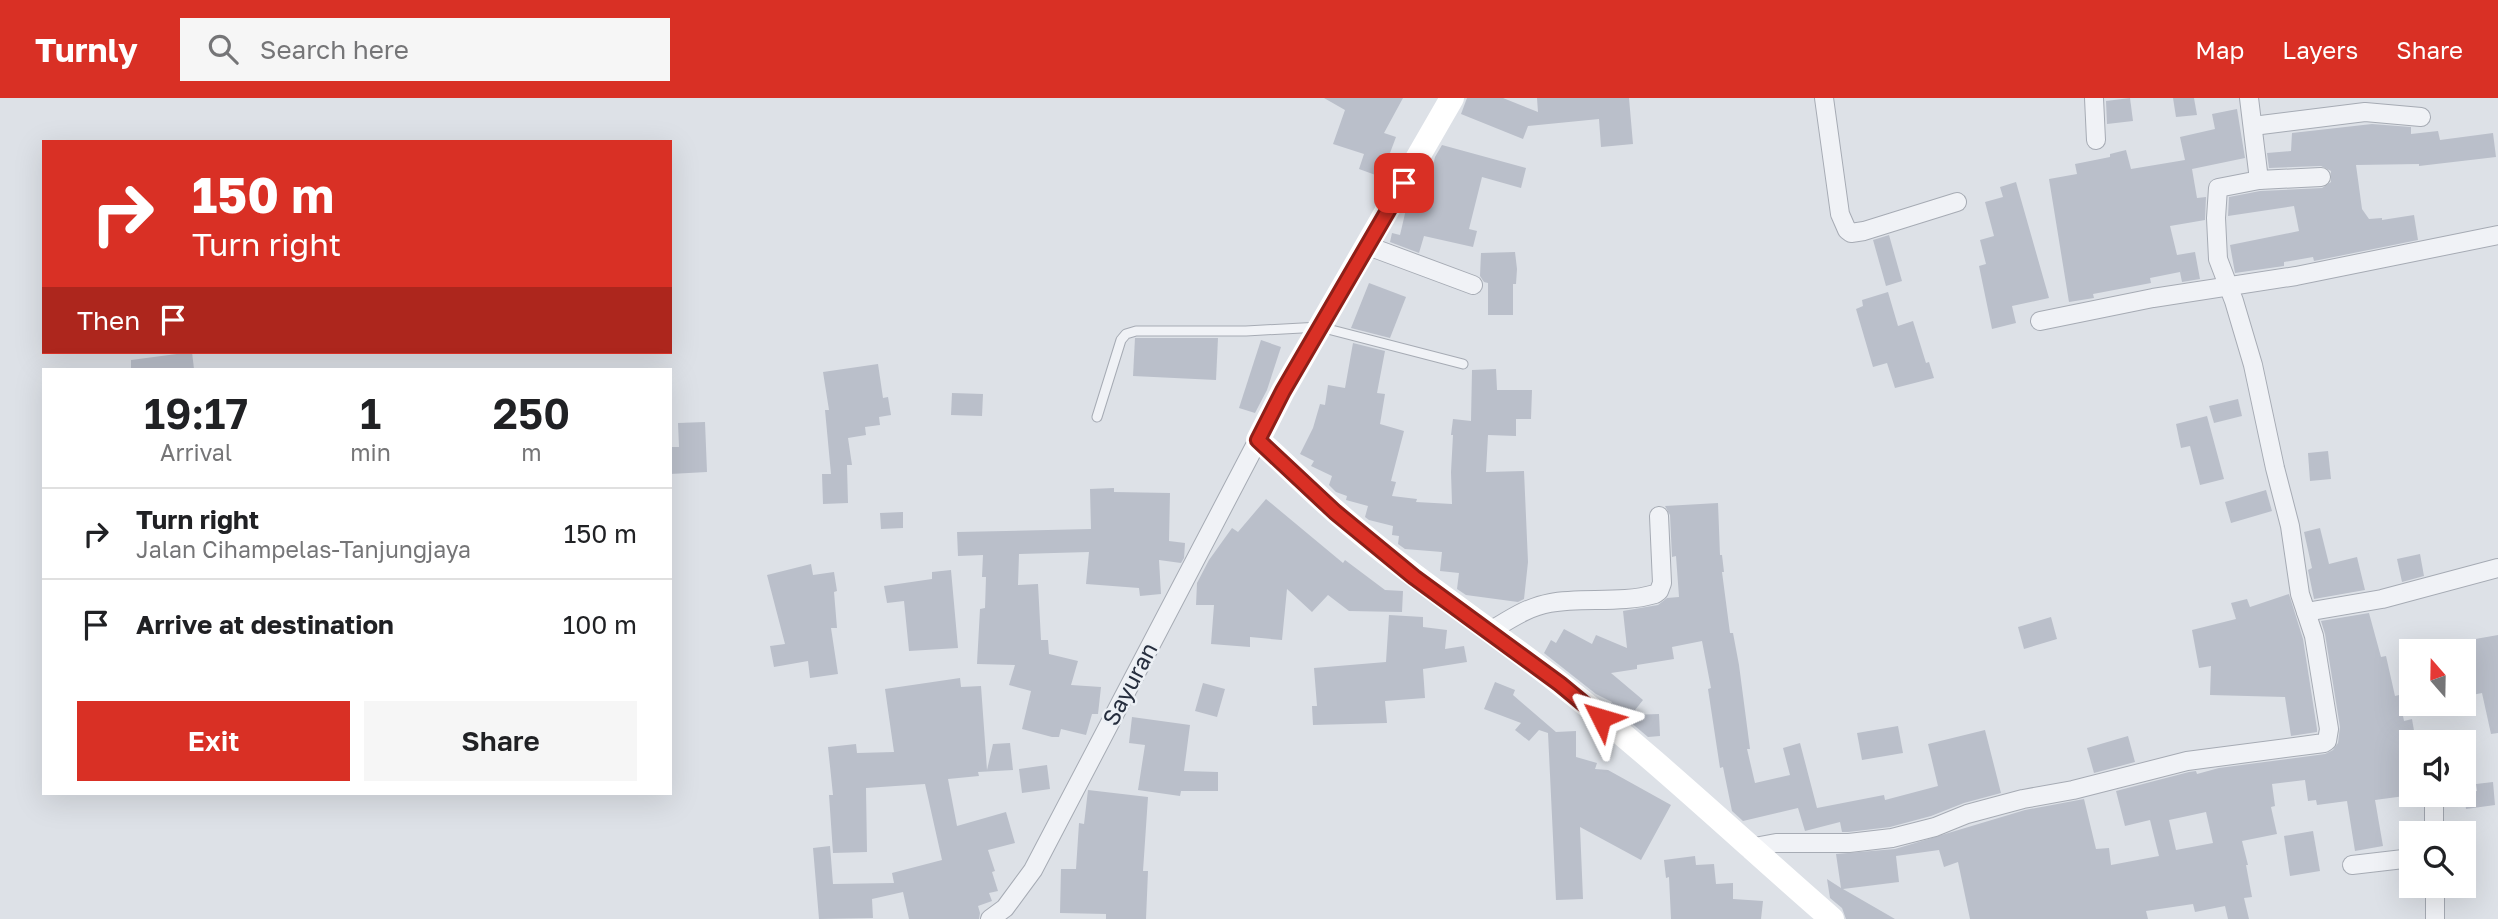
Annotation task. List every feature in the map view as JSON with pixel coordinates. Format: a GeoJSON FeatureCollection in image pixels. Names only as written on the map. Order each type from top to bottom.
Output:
{"type":"FeatureCollection","features":[{"type":"Feature","properties":{"kind":"main road"},"geometry":{"type":"LineString","coordinates":[[1452,98],[1258,440],[1335,512],[1414,577],[1560,684],[1703,802],[1749,848],[1832,919]]}},
{"type":"Feature","properties":{"kind":"street"},"geometry":{"type":"LineString","coordinates":[[1824,98],[1840,214],[1842,224],[1847,230],[1851,233],[1864,232],[1957,202]]}},
{"type":"Feature","properties":{"kind":"street"},"geometry":{"type":"LineString","coordinates":[[2094,98],[2096,140]]}},
{"type":"Feature","properties":{"kind":"street"},"geometry":{"type":"LineString","coordinates":[[2249,98],[2259,180]]}},
{"type":"Feature","properties":{"kind":"street"},"geometry":{"type":"LineString","coordinates":[[2253,127],[2365,112],[2421,117]]}},
{"type":"Feature","properties":{"kind":"street"},"geometry":{"type":"LineString","coordinates":[[1749,848],[1776,843],[1849,843],[1892,838],[2023,799],[2073,790],[2187,761],[2324,743],[2329,737],[2329,729],[2314,636],[2295,569],[2290,526],[2253,365],[2218,259],[2216,218],[2218,188],[2259,180],[2321,177]]}},
{"type":"Feature","properties":{"kind":"street"},"geometry":{"type":"LineString","coordinates":[[2040,321],[2153,298],[2296,276],[2498,235]]}},
{"type":"Feature","properties":{"kind":"street"},"geometry":{"type":"LineString","coordinates":[[1367,246],[1473,285]]}},
{"type":"Feature","properties":{"kind":"street","name":"Sayuran"},"geometry":{"type":"LineString","coordinates":[[990,919],[1005,908],[1033,870],[1258,440]]}},
{"type":"Feature","properties":{"kind":"street"},"geometry":{"type":"LineString","coordinates":[[1490,631],[1523,611],[1549,603],[1592,602],[1655,594],[1662,583],[1659,516]]}},
{"type":"Feature","properties":{"kind":"street"},"geometry":{"type":"LineString","coordinates":[[2306,612],[2382,599],[2498,568]]}},
{"type":"Feature","properties":{"kind":"street"},"geometry":{"type":"LineString","coordinates":[[2352,865],[2399,860]]}},
{"type":"Feature","properties":{"kind":"street"},"geometry":{"type":"LineString","coordinates":[[2435,898],[2435,919]]}},
{"type":"Feature","properties":{"kind":"lane"},"geometry":{"type":"LineString","coordinates":[[1097,417],[1121,340],[1126,334],[1136,331],[1246,331],[1320,327],[1463,364]]}},
{"type":"Feature","properties":{"kind":"building"},"geometry":{"type":"Polygon","coordinates":[[[1324,98],[1403,98],[1384,133],[1396,137],[1381,177],[1359,169],[1364,154],[1333,144],[1345,110],[1324,98]]]}},
{"type":"Feature","properties":{"kind":"building"},"geometry":{"type":"Polygon","coordinates":[[[1467,98],[1503,98],[1538,112],[1537,98],[1629,98],[1633,144],[1601,147],[1599,119],[1528,126],[1523,139],[1461,114],[1467,98]]]}},
{"type":"Feature","properties":{"kind":"building"},"geometry":{"type":"Polygon","coordinates":[[[2130,98],[2133,121],[2107,124],[2106,101],[2130,98]]]}},
{"type":"Feature","properties":{"kind":"building"},"geometry":{"type":"Polygon","coordinates":[[[2173,98],[2194,98],[2197,115],[2176,117],[2173,98]]]}},
{"type":"Feature","properties":{"kind":"building"},"geometry":{"type":"Polygon","coordinates":[[[2237,109],[2245,158],[2192,169],[2197,198],[2206,197],[2205,220],[2170,226],[2177,255],[2195,252],[2200,279],[2182,282],[2180,272],[2150,278],[2151,283],[2093,294],[2094,298],[2069,302],[2049,179],[2077,174],[2075,164],[2110,157],[2110,154],[2126,150],[2131,169],[2185,160],[2180,137],[2215,129],[2212,114],[2237,109]]]}},
{"type":"Feature","properties":{"kind":"building"},"geometry":{"type":"Polygon","coordinates":[[[2372,124],[2411,127],[2411,134],[2438,131],[2440,140],[2493,133],[2496,157],[2419,166],[2356,165],[2362,209],[2369,219],[2382,220],[2414,215],[2418,240],[2314,261],[2313,257],[2284,262],[2284,266],[2235,273],[2230,245],[2299,231],[2294,206],[2228,216],[2229,197],[2260,191],[2322,188],[2331,182],[2331,171],[2321,166],[2269,168],[2267,153],[2291,151],[2292,133],[2372,124]]]}},
{"type":"Feature","properties":{"kind":"building"},"geometry":{"type":"Polygon","coordinates":[[[1442,145],[1526,168],[1521,188],[1482,177],[1469,229],[1477,231],[1473,247],[1424,236],[1419,253],[1390,242],[1392,233],[1400,235],[1407,205],[1418,187],[1427,190],[1435,157],[1442,145]]]}},
{"type":"Feature","properties":{"kind":"building"},"geometry":{"type":"Polygon","coordinates":[[[2016,182],[2049,298],[2012,306],[2016,323],[1992,329],[1979,266],[1986,264],[1980,240],[1994,236],[1985,202],[2003,197],[2000,187],[2016,182]]]}},
{"type":"Feature","properties":{"kind":"building"},"geometry":{"type":"Polygon","coordinates":[[[1889,235],[1902,281],[1886,286],[1873,240],[1889,235]]]}},
{"type":"Feature","properties":{"kind":"building"},"geometry":{"type":"Polygon","coordinates":[[[1515,252],[1517,269],[1516,284],[1513,284],[1513,315],[1488,315],[1488,283],[1480,276],[1481,253],[1515,252]]]}},
{"type":"Feature","properties":{"kind":"building"},"geometry":{"type":"Polygon","coordinates":[[[1369,283],[1406,297],[1390,338],[1351,328],[1369,283]]]}},
{"type":"Feature","properties":{"kind":"building"},"geometry":{"type":"Polygon","coordinates":[[[1888,292],[1898,326],[1913,321],[1926,363],[1929,362],[1934,378],[1895,388],[1887,363],[1873,367],[1856,309],[1863,306],[1862,300],[1888,292]]]}},
{"type":"Feature","properties":{"kind":"building"},"geometry":{"type":"Polygon","coordinates":[[[1135,338],[1218,338],[1216,380],[1133,376],[1135,338]]]}},
{"type":"Feature","properties":{"kind":"building"},"geometry":{"type":"Polygon","coordinates":[[[1261,340],[1281,347],[1267,390],[1255,413],[1239,408],[1261,340]]]}},
{"type":"Feature","properties":{"kind":"building"},"geometry":{"type":"Polygon","coordinates":[[[1353,343],[1385,351],[1377,393],[1385,394],[1380,424],[1404,431],[1391,481],[1396,482],[1392,496],[1417,499],[1416,502],[1452,504],[1453,419],[1471,421],[1472,370],[1496,369],[1497,390],[1532,390],[1531,419],[1516,419],[1516,436],[1488,435],[1486,472],[1524,471],[1528,562],[1524,599],[1518,602],[1466,595],[1457,589],[1459,573],[1440,571],[1442,552],[1405,549],[1398,544],[1399,536],[1392,535],[1393,526],[1365,517],[1368,506],[1346,500],[1347,496],[1336,492],[1329,485],[1332,476],[1311,466],[1314,461],[1300,454],[1313,428],[1320,404],[1325,405],[1328,385],[1345,388],[1353,343]]]}},
{"type":"Feature","properties":{"kind":"building"},"geometry":{"type":"Polygon","coordinates":[[[192,354],[194,368],[131,368],[131,360],[192,354]]]}},
{"type":"Feature","properties":{"kind":"building"},"geometry":{"type":"Polygon","coordinates":[[[878,364],[883,398],[888,397],[891,415],[879,417],[880,425],[865,427],[866,435],[848,438],[852,465],[847,465],[848,503],[823,504],[822,474],[831,474],[825,410],[829,410],[823,372],[878,364]]]}},
{"type":"Feature","properties":{"kind":"building"},"geometry":{"type":"Polygon","coordinates":[[[952,393],[983,394],[982,416],[951,415],[952,393]]]}},
{"type":"Feature","properties":{"kind":"building"},"geometry":{"type":"Polygon","coordinates":[[[2238,399],[2242,416],[2214,423],[2209,406],[2238,399]]]}},
{"type":"Feature","properties":{"kind":"building"},"geometry":{"type":"Polygon","coordinates":[[[2207,416],[2224,479],[2200,485],[2190,446],[2181,448],[2176,424],[2207,416]]]}},
{"type":"Feature","properties":{"kind":"building"},"geometry":{"type":"Polygon","coordinates":[[[705,422],[707,472],[672,474],[672,447],[679,447],[678,423],[705,422]]]}},
{"type":"Feature","properties":{"kind":"building"},"geometry":{"type":"Polygon","coordinates":[[[2328,451],[2331,479],[2310,481],[2308,453],[2328,451]]]}},
{"type":"Feature","properties":{"kind":"building"},"geometry":{"type":"Polygon","coordinates":[[[1114,488],[1114,492],[1170,493],[1169,541],[1185,543],[1184,558],[1181,563],[1159,560],[1161,594],[1140,596],[1139,588],[1086,584],[1089,552],[1019,554],[1018,585],[1038,584],[1041,640],[1048,640],[1049,654],[1078,661],[1071,685],[1101,687],[1098,714],[1092,714],[1086,735],[1061,729],[1059,737],[1052,737],[1022,729],[1031,691],[1009,685],[1015,665],[977,664],[980,609],[985,608],[986,577],[982,577],[983,555],[958,556],[957,532],[1091,529],[1090,489],[1114,488]]]}},
{"type":"Feature","properties":{"kind":"building"},"geometry":{"type":"Polygon","coordinates":[[[2266,490],[2272,511],[2231,523],[2225,502],[2266,490]]]}},
{"type":"Feature","properties":{"kind":"building"},"geometry":{"type":"Polygon","coordinates":[[[1266,499],[1343,563],[1345,560],[1385,590],[1403,591],[1402,612],[1349,611],[1328,595],[1312,612],[1287,589],[1282,640],[1250,637],[1250,647],[1211,644],[1214,605],[1196,605],[1197,583],[1209,560],[1232,528],[1238,532],[1266,499]]]}},
{"type":"Feature","properties":{"kind":"building"},"geometry":{"type":"Polygon","coordinates":[[[1718,503],[1720,555],[1730,633],[1733,633],[1739,665],[1750,749],[1747,749],[1755,783],[1790,775],[1783,748],[1800,743],[1817,808],[1884,795],[1885,800],[1938,786],[1928,744],[1985,730],[2001,793],[1890,827],[1848,832],[1842,832],[1840,822],[1805,831],[1798,808],[1743,821],[1732,811],[1723,767],[1720,768],[1708,689],[1711,688],[1702,641],[1672,647],[1674,659],[1637,665],[1637,669],[1611,673],[1643,700],[1631,715],[1659,714],[1660,736],[1648,737],[1610,705],[1612,702],[1596,694],[1544,653],[1551,640],[1556,643],[1564,629],[1592,644],[1596,635],[1627,648],[1623,611],[1658,605],[1667,598],[1679,597],[1676,556],[1672,557],[1670,515],[1665,506],[1718,503]]]}},
{"type":"Feature","properties":{"kind":"building"},"geometry":{"type":"Polygon","coordinates":[[[903,512],[903,528],[881,529],[880,513],[903,512]]]}},
{"type":"Feature","properties":{"kind":"building"},"geometry":{"type":"Polygon","coordinates":[[[2320,528],[2329,564],[2357,557],[2365,590],[2314,599],[2308,570],[2312,568],[2304,532],[2320,528]]]}},
{"type":"Feature","properties":{"kind":"building"},"geometry":{"type":"Polygon","coordinates":[[[2420,554],[2424,576],[2402,582],[2397,559],[2420,554]]]}},
{"type":"Feature","properties":{"kind":"building"},"geometry":{"type":"Polygon","coordinates":[[[811,564],[813,575],[834,572],[837,628],[831,628],[838,674],[810,678],[808,661],[774,667],[770,646],[785,644],[767,575],[811,564]]]}},
{"type":"Feature","properties":{"kind":"building"},"geometry":{"type":"Polygon","coordinates":[[[951,570],[958,648],[909,651],[904,601],[887,603],[884,586],[932,579],[932,572],[951,570]]]}},
{"type":"Feature","properties":{"kind":"building"},"geometry":{"type":"Polygon","coordinates":[[[2289,594],[2303,639],[2317,729],[2317,732],[2291,736],[2285,697],[2210,695],[2211,666],[2199,668],[2192,630],[2236,619],[2231,603],[2247,599],[2250,607],[2289,594]]]}},
{"type":"Feature","properties":{"kind":"building"},"geometry":{"type":"Polygon","coordinates":[[[2369,613],[2381,657],[2386,656],[2395,696],[2399,695],[2399,716],[2403,716],[2404,721],[2412,719],[2414,730],[2399,730],[2399,797],[2375,800],[2383,846],[2355,851],[2347,801],[2317,805],[2316,800],[2308,801],[2305,780],[2272,784],[2275,806],[2271,807],[2277,834],[2242,841],[2252,897],[2244,898],[2249,919],[2228,919],[2225,906],[2195,912],[2193,904],[2146,911],[2148,919],[1970,919],[1958,862],[1944,867],[1939,850],[1896,856],[1899,882],[1843,889],[1895,919],[1846,919],[1842,908],[1830,898],[1827,879],[1841,888],[1836,854],[1895,849],[2025,810],[2084,799],[2096,849],[2109,848],[2111,865],[2159,856],[2150,820],[2125,826],[2116,791],[2189,772],[2196,771],[2197,774],[2219,768],[2325,754],[2333,750],[2338,743],[2340,727],[2321,621],[2369,613]],[[2206,812],[2169,820],[2176,850],[2213,843],[2206,812]]]}},
{"type":"Feature","properties":{"kind":"building"},"geometry":{"type":"Polygon","coordinates":[[[1389,615],[1423,617],[1423,627],[1447,630],[1445,649],[1464,646],[1467,662],[1423,669],[1425,698],[1385,701],[1387,723],[1313,725],[1312,706],[1317,706],[1314,668],[1386,662],[1389,615]]]}},
{"type":"Feature","properties":{"kind":"building"},"geometry":{"type":"Polygon","coordinates":[[[2051,617],[2057,639],[2024,649],[2018,627],[2051,617]]]}},
{"type":"Feature","properties":{"kind":"building"},"geometry":{"type":"Polygon","coordinates":[[[2498,635],[2498,733],[2491,734],[2482,693],[2476,694],[2475,639],[2498,635]]]}},
{"type":"Feature","properties":{"kind":"building"},"geometry":{"type":"Polygon","coordinates":[[[960,678],[961,687],[981,686],[987,770],[993,744],[1010,743],[1013,770],[978,772],[979,776],[948,779],[957,826],[1006,812],[1015,843],[988,850],[998,891],[989,893],[992,901],[978,906],[979,919],[909,919],[903,892],[872,899],[873,918],[819,919],[813,848],[830,846],[833,884],[894,883],[892,873],[942,860],[925,784],[866,788],[867,852],[833,853],[829,795],[833,795],[828,747],[856,744],[857,753],[894,752],[885,689],[960,678]]]}},
{"type":"Feature","properties":{"kind":"building"},"geometry":{"type":"Polygon","coordinates":[[[1495,682],[1515,690],[1513,695],[1556,732],[1576,731],[1576,757],[1597,763],[1595,769],[1608,770],[1671,805],[1641,860],[1580,827],[1583,899],[1556,900],[1548,733],[1539,730],[1529,741],[1515,730],[1521,723],[1484,709],[1495,682]]]}},
{"type":"Feature","properties":{"kind":"building"},"geometry":{"type":"Polygon","coordinates":[[[1203,683],[1225,689],[1217,717],[1195,711],[1203,683]]]}},
{"type":"Feature","properties":{"kind":"building"},"geometry":{"type":"Polygon","coordinates":[[[1132,717],[1190,725],[1184,771],[1218,772],[1218,791],[1181,791],[1180,796],[1138,790],[1145,745],[1129,743],[1132,717]]]}},
{"type":"Feature","properties":{"kind":"building"},"geometry":{"type":"Polygon","coordinates":[[[1898,726],[1903,753],[1862,760],[1857,733],[1898,726]]]}},
{"type":"Feature","properties":{"kind":"building"},"geometry":{"type":"Polygon","coordinates":[[[2128,736],[2135,762],[2094,773],[2087,748],[2128,736]]]}},
{"type":"Feature","properties":{"kind":"building"},"geometry":{"type":"Polygon","coordinates":[[[1047,765],[1050,789],[1022,793],[1019,769],[1047,765]]]}},
{"type":"Feature","properties":{"kind":"building"},"geometry":{"type":"Polygon","coordinates":[[[2493,782],[2495,805],[2466,809],[2476,807],[2476,784],[2493,782]]]}},
{"type":"Feature","properties":{"kind":"building"},"geometry":{"type":"Polygon","coordinates":[[[1088,790],[1148,797],[1143,871],[1148,871],[1146,919],[1106,919],[1106,914],[1060,913],[1061,869],[1076,869],[1079,823],[1084,824],[1088,790]]]}},
{"type":"Feature","properties":{"kind":"building"},"geometry":{"type":"Polygon","coordinates":[[[2313,831],[2320,871],[2290,876],[2284,836],[2313,831]]]}},
{"type":"Feature","properties":{"kind":"building"},"geometry":{"type":"Polygon","coordinates":[[[1695,856],[1696,865],[1714,864],[1716,884],[1733,883],[1733,899],[1763,901],[1761,919],[1671,919],[1669,877],[1666,878],[1664,860],[1695,856]]]}},
{"type":"Feature","properties":{"kind":"route"},"geometry":{"type":"LineString","coordinates":[[1404,183],[1283,391],[1258,440],[1335,512],[1414,577],[1490,631],[1601,718]]}}]}
